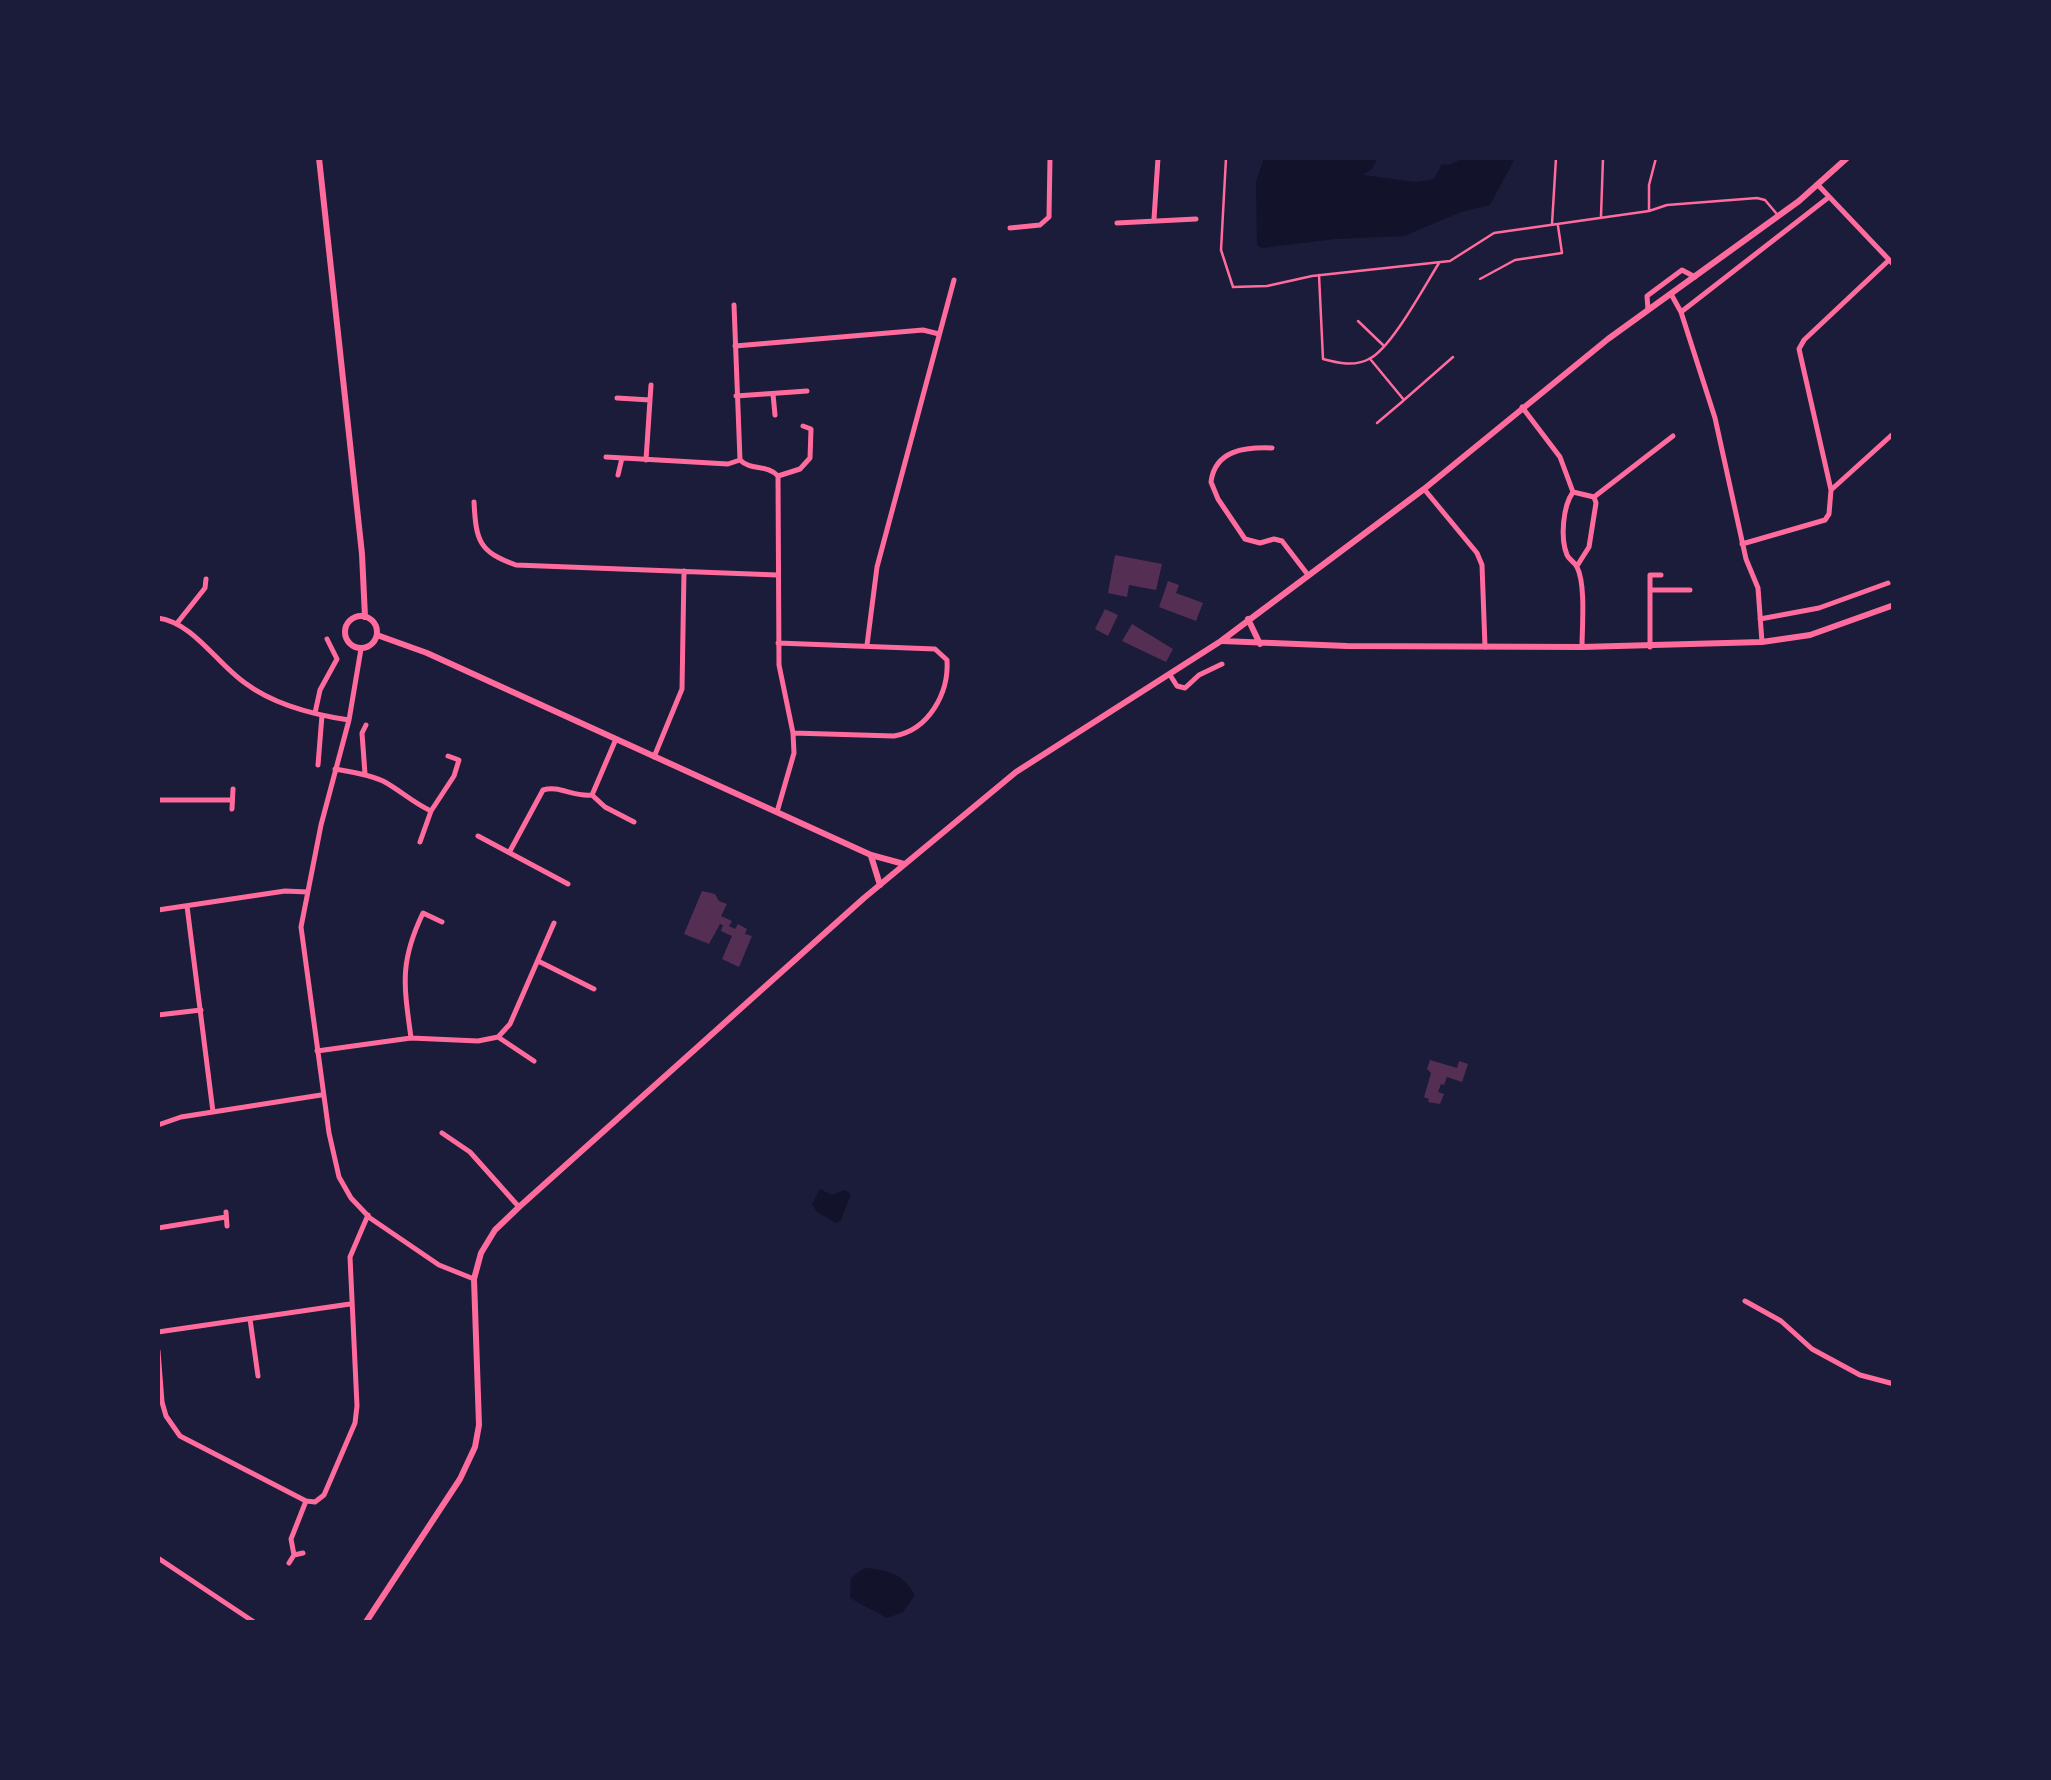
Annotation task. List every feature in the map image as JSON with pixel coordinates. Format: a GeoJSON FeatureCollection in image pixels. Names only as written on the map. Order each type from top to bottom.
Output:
{"type":"FeatureCollection","features":[{"type":"Feature","properties":{"kind":"main road"},"geometry":{"type":"LineString","coordinates":[[319,158],[366,617]]}},
{"type":"Feature","properties":{"kind":"main road"},"geometry":{"type":"LineString","coordinates":[[366,1622],[460,1480],[476,1447],[479,1425],[474,1279],[480,1253],[495,1230],[880,885],[1032,760],[1221,640],[1424,489],[1648,310],[1779,216],[1847,158]]}},
{"type":"Feature","properties":{"kind":"main road"},"geometry":{"type":"LineString","coordinates":[[1221,640],[1485,647],[1762,642],[1810,634],[1894,606]]}},
{"type":"Feature","properties":{"kind":"main road"},"geometry":{"type":"LineString","coordinates":[[366,617],[373,622],[376,635],[372,644],[361,648],[348,641],[345,630],[354,618],[366,617]]}},
{"type":"Feature","properties":{"kind":"main road"},"geometry":{"type":"LineString","coordinates":[[1248,619],[1260,644]]}},
{"type":"Feature","properties":{"kind":"main road"},"geometry":{"type":"LineString","coordinates":[[376,635],[427,652],[901,867]]}},
{"type":"Feature","properties":{"kind":"main road"},"geometry":{"type":"LineString","coordinates":[[871,855],[880,885]]}},
{"type":"Feature","properties":{"kind":"street"},"geometry":{"type":"LineString","coordinates":[[1010,228],[1040,225],[1048,217],[1050,158]]}},
{"type":"Feature","properties":{"kind":"street"},"geometry":{"type":"LineString","coordinates":[[1154,221],[1158,158]]}},
{"type":"Feature","properties":{"kind":"street"},"geometry":{"type":"LineString","coordinates":[[1742,544],[1825,520],[1831,490],[1801,344],[1891,262],[1818,185]]}},
{"type":"Feature","properties":{"kind":"street"},"geometry":{"type":"LineString","coordinates":[[1682,312],[1828,197]]}},
{"type":"Feature","properties":{"kind":"street"},"geometry":{"type":"LineString","coordinates":[[1117,222],[1196,219]]}},
{"type":"Feature","properties":{"kind":"street"},"geometry":{"type":"LineString","coordinates":[[1648,310],[1647,296],[1682,270],[1695,277]]}},
{"type":"Feature","properties":{"kind":"street"},"geometry":{"type":"LineString","coordinates":[[867,645],[877,567],[954,280]]}},
{"type":"Feature","properties":{"kind":"street"},"geometry":{"type":"LineString","coordinates":[[1671,294],[1682,312],[1715,418],[1742,544],[1758,588],[1762,642]]}},
{"type":"Feature","properties":{"kind":"street"},"geometry":{"type":"LineString","coordinates":[[734,304],[740,460]]}},
{"type":"Feature","properties":{"kind":"street"},"geometry":{"type":"LineString","coordinates":[[736,346],[923,330],[939,334]]}},
{"type":"Feature","properties":{"kind":"street"},"geometry":{"type":"LineString","coordinates":[[646,460],[650,385]]}},
{"type":"Feature","properties":{"kind":"street"},"geometry":{"type":"LineString","coordinates":[[736,396],[807,391]]}},
{"type":"Feature","properties":{"kind":"street"},"geometry":{"type":"LineString","coordinates":[[773,394],[775,415]]}},
{"type":"Feature","properties":{"kind":"street"},"geometry":{"type":"LineString","coordinates":[[616,398],[650,400]]}},
{"type":"Feature","properties":{"kind":"street"},"geometry":{"type":"LineString","coordinates":[[1522,408],[1560,457],[1573,492],[1566,506],[1565,542],[1566,554],[1577,566],[1582,596],[1582,647]]}},
{"type":"Feature","properties":{"kind":"street"},"geometry":{"type":"LineString","coordinates":[[778,476],[800,469],[810,458],[811,429],[803,426]]}},
{"type":"Feature","properties":{"kind":"street"},"geometry":{"type":"LineString","coordinates":[[1831,490],[1894,433]]}},
{"type":"Feature","properties":{"kind":"street"},"geometry":{"type":"LineString","coordinates":[[1577,566],[1592,536],[1594,497],[1673,436]]}},
{"type":"Feature","properties":{"kind":"street"},"geometry":{"type":"LineString","coordinates":[[1272,448],[1243,449],[1230,454],[1215,466],[1211,482],[1242,536],[1256,542],[1282,541],[1308,574]]}},
{"type":"Feature","properties":{"kind":"street"},"geometry":{"type":"LineString","coordinates":[[606,458],[728,464],[740,460]]}},
{"type":"Feature","properties":{"kind":"street"},"geometry":{"type":"LineString","coordinates":[[618,475],[622,458]]}},
{"type":"Feature","properties":{"kind":"street"},"geometry":{"type":"LineString","coordinates":[[740,460],[749,466],[772,470],[778,476],[779,665],[794,753],[778,812]]}},
{"type":"Feature","properties":{"kind":"street"},"geometry":{"type":"LineString","coordinates":[[1424,489],[1477,553],[1482,565],[1485,647]]}},
{"type":"Feature","properties":{"kind":"street"},"geometry":{"type":"LineString","coordinates":[[1573,492],[1594,497]]}},
{"type":"Feature","properties":{"kind":"street"},"geometry":{"type":"LineString","coordinates":[[474,502],[476,533],[490,556],[516,565],[778,574]]}},
{"type":"Feature","properties":{"kind":"street"},"geometry":{"type":"LineString","coordinates":[[654,757],[682,688],[684,571]]}},
{"type":"Feature","properties":{"kind":"street"},"geometry":{"type":"LineString","coordinates":[[1650,646],[1650,575],[1662,575]]}},
{"type":"Feature","properties":{"kind":"street"},"geometry":{"type":"LineString","coordinates":[[178,622],[209,591],[206,579]]}},
{"type":"Feature","properties":{"kind":"street"},"geometry":{"type":"LineString","coordinates":[[1760,619],[1819,608],[1888,583]]}},
{"type":"Feature","properties":{"kind":"street"},"geometry":{"type":"LineString","coordinates":[[1650,590],[1690,590]]}},
{"type":"Feature","properties":{"kind":"street"},"geometry":{"type":"LineString","coordinates":[[158,618],[178,622],[247,685],[318,714],[349,720]]}},
{"type":"Feature","properties":{"kind":"street"},"geometry":{"type":"LineString","coordinates":[[778,643],[935,650],[944,654],[948,667],[932,713],[910,732],[894,736],[793,733]]}},
{"type":"Feature","properties":{"kind":"street"},"geometry":{"type":"LineString","coordinates":[[318,765],[320,690],[337,659],[327,644]]}},
{"type":"Feature","properties":{"kind":"street"},"geometry":{"type":"LineString","coordinates":[[361,648],[349,720],[301,927],[322,1094],[339,1178],[351,1198],[368,1216],[439,1265],[474,1279]]}},
{"type":"Feature","properties":{"kind":"street"},"geometry":{"type":"LineString","coordinates":[[1170,675],[1181,689],[1202,672],[1222,664]]}},
{"type":"Feature","properties":{"kind":"street"},"geometry":{"type":"LineString","coordinates":[[365,774],[362,733],[366,724]]}},
{"type":"Feature","properties":{"kind":"street"},"geometry":{"type":"LineString","coordinates":[[592,795],[616,739]]}},
{"type":"Feature","properties":{"kind":"street"},"geometry":{"type":"LineString","coordinates":[[448,756],[468,758]]}},
{"type":"Feature","properties":{"kind":"street"},"geometry":{"type":"LineString","coordinates":[[420,842],[459,760]]}},
{"type":"Feature","properties":{"kind":"street"},"geometry":{"type":"LineString","coordinates":[[336,769],[385,782],[431,812]]}},
{"type":"Feature","properties":{"kind":"street"},"geometry":{"type":"LineString","coordinates":[[510,851],[543,790],[555,787],[576,796],[592,795],[634,822]]}},
{"type":"Feature","properties":{"kind":"street"},"geometry":{"type":"LineString","coordinates":[[232,809],[233,789]]}},
{"type":"Feature","properties":{"kind":"street"},"geometry":{"type":"LineString","coordinates":[[158,800],[232,800]]}},
{"type":"Feature","properties":{"kind":"street"},"geometry":{"type":"LineString","coordinates":[[478,836],[568,884]]}},
{"type":"Feature","properties":{"kind":"street"},"geometry":{"type":"LineString","coordinates":[[158,910],[286,890],[308,892]]}},
{"type":"Feature","properties":{"kind":"street"},"geometry":{"type":"LineString","coordinates":[[187,906],[213,1112]]}},
{"type":"Feature","properties":{"kind":"street"},"geometry":{"type":"LineString","coordinates":[[414,909],[442,922]]}},
{"type":"Feature","properties":{"kind":"street"},"geometry":{"type":"LineString","coordinates":[[411,1038],[404,959],[422,913]]}},
{"type":"Feature","properties":{"kind":"street"},"geometry":{"type":"LineString","coordinates":[[317,1051],[411,1038],[478,1041],[498,1037],[510,1024],[554,923]]}},
{"type":"Feature","properties":{"kind":"street"},"geometry":{"type":"LineString","coordinates":[[538,961],[594,989]]}},
{"type":"Feature","properties":{"kind":"street"},"geometry":{"type":"LineString","coordinates":[[158,1016],[201,1010]]}},
{"type":"Feature","properties":{"kind":"street"},"geometry":{"type":"LineString","coordinates":[[498,1037],[534,1061]]}},
{"type":"Feature","properties":{"kind":"street"},"geometry":{"type":"LineString","coordinates":[[158,1124],[322,1094]]}},
{"type":"Feature","properties":{"kind":"street"},"geometry":{"type":"LineString","coordinates":[[442,1133],[470,1152],[519,1207]]}},
{"type":"Feature","properties":{"kind":"street"},"geometry":{"type":"LineString","coordinates":[[158,1228],[226,1214],[228,1226]]}},
{"type":"Feature","properties":{"kind":"street"},"geometry":{"type":"LineString","coordinates":[[158,1351],[162,1402],[166,1416],[180,1436],[306,1501],[315,1502],[324,1495],[354,1423],[357,1406],[350,1257],[368,1216]]}},
{"type":"Feature","properties":{"kind":"street"},"geometry":{"type":"LineString","coordinates":[[1745,1301],[1781,1322],[1812,1349],[1860,1375],[1894,1384]]}},
{"type":"Feature","properties":{"kind":"street"},"geometry":{"type":"LineString","coordinates":[[158,1332],[350,1304]]}},
{"type":"Feature","properties":{"kind":"street"},"geometry":{"type":"LineString","coordinates":[[250,1319],[258,1376]]}},
{"type":"Feature","properties":{"kind":"street"},"geometry":{"type":"LineString","coordinates":[[289,1564],[294,1555],[291,1539],[306,1501]]}},
{"type":"Feature","properties":{"kind":"street"},"geometry":{"type":"LineString","coordinates":[[294,1555],[304,1553]]}},
{"type":"Feature","properties":{"kind":"street"},"geometry":{"type":"LineString","coordinates":[[158,1558],[254,1622]]}},
{"type":"Feature","properties":{"kind":"lane"},"geometry":{"type":"LineString","coordinates":[[1226,158],[1221,250],[1234,287],[1450,261],[1494,234],[1667,205],[1757,198],[1765,200],[1779,216]]}},
{"type":"Feature","properties":{"kind":"lane"},"geometry":{"type":"LineString","coordinates":[[1480,280],[1516,260],[1562,253],[1555,225],[1556,158]]}},
{"type":"Feature","properties":{"kind":"lane"},"geometry":{"type":"LineString","coordinates":[[1601,218],[1603,158]]}},
{"type":"Feature","properties":{"kind":"lane"},"geometry":{"type":"LineString","coordinates":[[1649,211],[1649,185],[1656,158]]}},
{"type":"Feature","properties":{"kind":"lane"},"geometry":{"type":"LineString","coordinates":[[1319,275],[1323,359],[1346,364],[1370,359],[1384,346],[1440,262]]}},
{"type":"Feature","properties":{"kind":"lane"},"geometry":{"type":"LineString","coordinates":[[1358,321],[1384,346]]}},
{"type":"Feature","properties":{"kind":"lane"},"geometry":{"type":"LineString","coordinates":[[1377,424],[1453,357]]}},
{"type":"Feature","properties":{"kind":"lane"},"geometry":{"type":"LineString","coordinates":[[1370,359],[1404,400]]}},
{"type":"Feature","properties":{"kind":"shaded area"},"geometry":{"type":"Polygon","coordinates":[[[1264,158],[1378,158],[1363,175],[1416,182],[1434,179],[1442,164],[1464,158],[1515,158],[1490,205],[1461,212],[1404,236],[1262,248],[1257,245],[1256,182],[1264,158]]]}},
{"type":"Feature","properties":{"kind":"shaded area"},"geometry":{"type":"Polygon","coordinates":[[[820,1189],[832,1195],[844,1190],[851,1194],[841,1220],[836,1223],[817,1212],[812,1204],[820,1189]]]}},
{"type":"Feature","properties":{"kind":"shaded area"},"geometry":{"type":"Polygon","coordinates":[[[864,1568],[887,1572],[905,1582],[915,1595],[903,1612],[887,1618],[850,1598],[851,1578],[864,1568]]]}},
{"type":"Feature","properties":{"kind":"building"},"geometry":{"type":"Polygon","coordinates":[[[1115,555],[1162,564],[1156,590],[1129,585],[1127,597],[1108,593],[1115,555]]]}},
{"type":"Feature","properties":{"kind":"building"},"geometry":{"type":"Polygon","coordinates":[[[1168,581],[1179,585],[1176,593],[1203,603],[1196,621],[1159,607],[1168,581]]]}},
{"type":"Feature","properties":{"kind":"building"},"geometry":{"type":"Polygon","coordinates":[[[1105,609],[1118,615],[1108,636],[1095,629],[1105,609]]]}},
{"type":"Feature","properties":{"kind":"building"},"geometry":{"type":"Polygon","coordinates":[[[1132,624],[1173,649],[1166,662],[1122,641],[1132,624]]]}},
{"type":"Feature","properties":{"kind":"building"},"geometry":{"type":"Polygon","coordinates":[[[702,891],[715,894],[727,904],[721,916],[732,921],[729,926],[735,929],[738,924],[747,929],[745,934],[752,936],[739,967],[722,959],[732,936],[721,931],[723,925],[720,924],[709,944],[684,934],[702,891]]]}},
{"type":"Feature","properties":{"kind":"building"},"geometry":{"type":"Polygon","coordinates":[[[1430,1060],[1457,1068],[1459,1061],[1468,1064],[1462,1082],[1447,1077],[1441,1084],[1438,1092],[1444,1094],[1440,1104],[1424,1097],[1431,1073],[1427,1069],[1430,1060]]]}}]}
